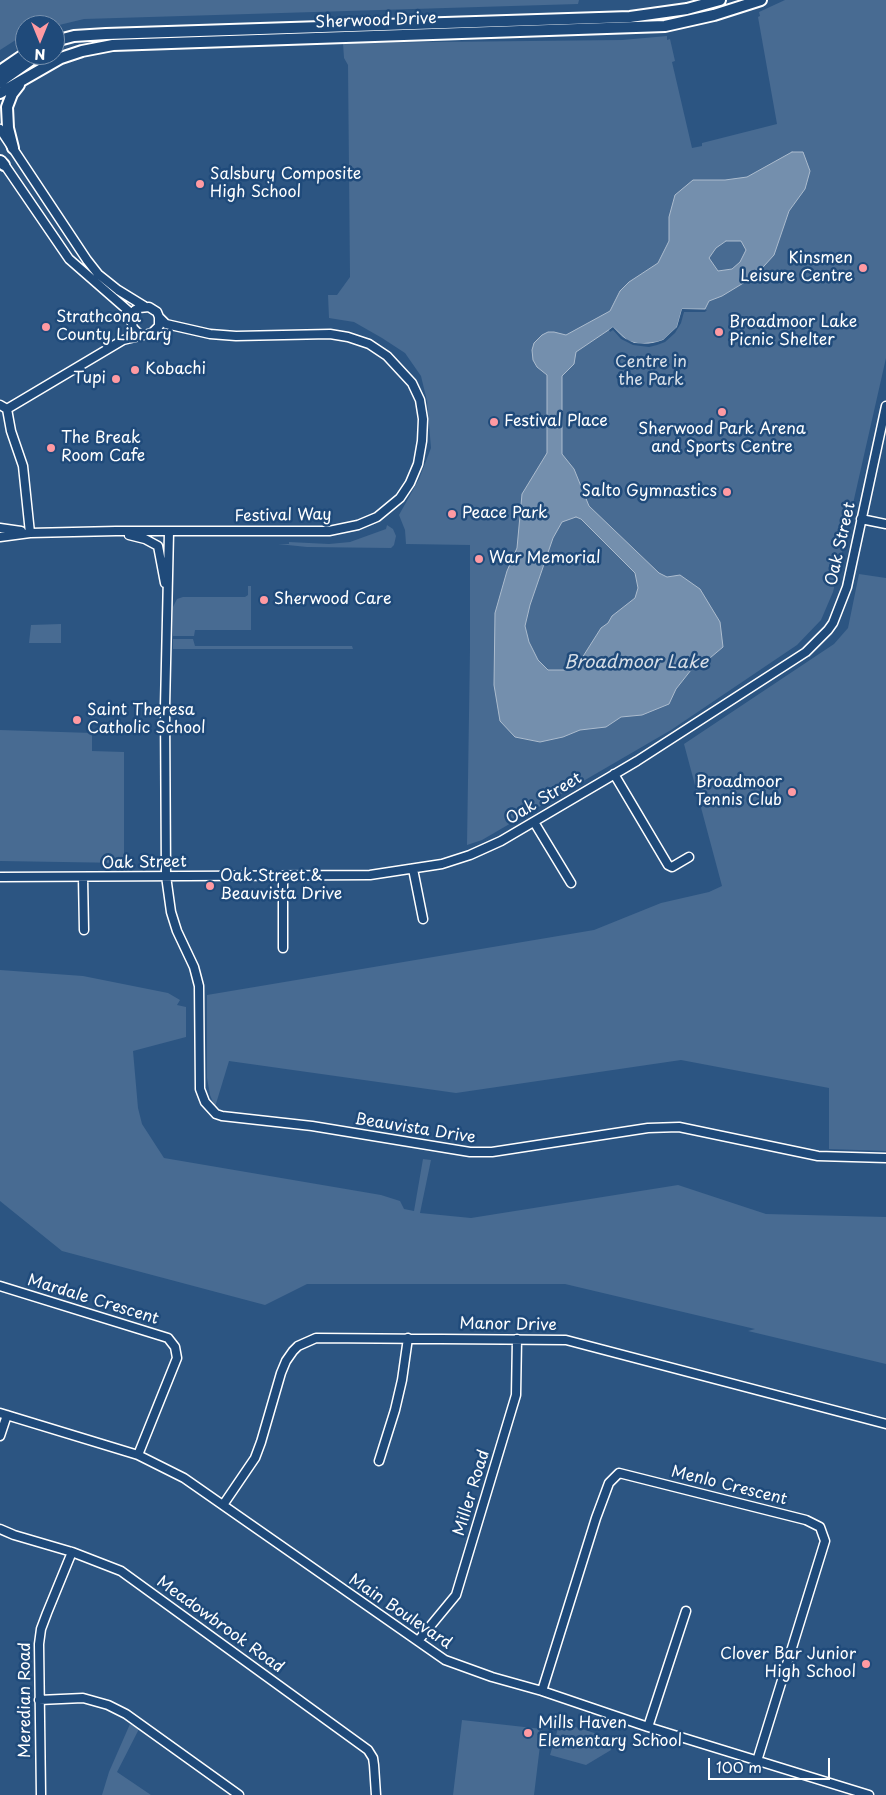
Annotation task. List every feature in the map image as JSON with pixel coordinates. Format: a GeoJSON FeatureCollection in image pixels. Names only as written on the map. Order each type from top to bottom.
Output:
{"type":"FeatureCollection","features":[{"type":"Feature","properties":{"kind":"main road","name":"Sherwood Drive"},"geometry":{"type":"LineString","coordinates":[[65,38],[74,36],[106,34],[630,17],[687,10],[720,0]]}},
{"type":"Feature","properties":{"kind":"main road","name":"Sherwood Drive"},"geometry":{"type":"LineString","coordinates":[[0,93],[61,58],[82,51],[112,45],[665,26],[714,15],[761,0]]}},
{"type":"Feature","properties":{"kind":"main road"},"geometry":{"type":"LineString","coordinates":[[0,62],[15,58]]}},
{"type":"Feature","properties":{"kind":"main road"},"geometry":{"type":"LineString","coordinates":[[0,71],[15,61]]}},
{"type":"Feature","properties":{"kind":"main road"},"geometry":{"type":"LineString","coordinates":[[0,82],[24,65]]}},
{"type":"Feature","properties":{"kind":"main road"},"geometry":{"type":"LineString","coordinates":[[13,148],[8,128],[7,107],[12,94],[24,78]]}},
{"type":"Feature","properties":{"kind":"street"},"geometry":{"type":"LineString","coordinates":[[0,129],[98,274],[118,290],[144,306],[153,309],[159,316],[159,326],[152,333],[123,340],[3,407],[23,466],[30,533]]}},
{"type":"Feature","properties":{"kind":"street"},"geometry":{"type":"LineString","coordinates":[[1,161],[70,260],[132,314]]}},
{"type":"Feature","properties":{"kind":"street"},"geometry":{"type":"LineString","coordinates":[[123,340],[131,323],[132,314],[135,310],[144,306]]}},
{"type":"Feature","properties":{"kind":"street","name":"Festival Way"},"geometry":{"type":"LineString","coordinates":[[0,537],[30,533],[116,531],[329,531],[358,525],[377,517],[400,498],[410,483],[418,464],[422,441],[422,409],[412,383],[399,366],[387,356],[369,344],[348,337],[330,334],[236,336],[210,334],[166,324],[159,316]]}},
{"type":"Feature","properties":{"kind":"street"},"geometry":{"type":"LineString","coordinates":[[131,323],[135,331],[143,335]]}},
{"type":"Feature","properties":{"kind":"street","name":"Oak Street"},"geometry":{"type":"LineString","coordinates":[[0,877],[370,875],[442,864],[470,855],[501,840],[614,774],[806,652],[828,630],[847,588],[886,406]]}},
{"type":"Feature","properties":{"kind":"street"},"geometry":{"type":"LineString","coordinates":[[861,519],[886,524]]}},
{"type":"Feature","properties":{"kind":"street","name":"Festival Way"},"geometry":{"type":"LineString","coordinates":[[0,528],[30,533]]}},
{"type":"Feature","properties":{"kind":"street"},"geometry":{"type":"LineString","coordinates":[[116,531],[146,539],[158,546],[167,592]]}},
{"type":"Feature","properties":{"kind":"street"},"geometry":{"type":"LineString","coordinates":[[167,592],[170,563],[169,532]]}},
{"type":"Feature","properties":{"kind":"street","name":"Beauvista Drive"},"geometry":{"type":"LineString","coordinates":[[167,592],[166,876],[171,912],[177,931],[194,967],[199,986],[199,1080],[202,1097],[210,1108],[222,1116],[312,1126],[470,1152],[492,1152],[648,1128],[679,1127],[818,1156],[886,1158]]}},
{"type":"Feature","properties":{"kind":"street"},"geometry":{"type":"LineString","coordinates":[[614,774],[668,865],[672,867],[689,858]]}},
{"type":"Feature","properties":{"kind":"street"},"geometry":{"type":"LineString","coordinates":[[534,822],[571,883]]}},
{"type":"Feature","properties":{"kind":"street"},"geometry":{"type":"LineString","coordinates":[[413,869],[423,918]]}},
{"type":"Feature","properties":{"kind":"street"},"geometry":{"type":"LineString","coordinates":[[283,876],[283,948]]}},
{"type":"Feature","properties":{"kind":"street"},"geometry":{"type":"LineString","coordinates":[[83,877],[84,930]]}},
{"type":"Feature","properties":{"kind":"street","name":"Mardale Crescent"},"geometry":{"type":"LineString","coordinates":[[1,1284],[168,1338],[175,1347],[177,1358],[138,1455]]}},
{"type":"Feature","properties":{"kind":"street","name":"Manor Drive"},"geometry":{"type":"LineString","coordinates":[[223,1505],[255,1458],[281,1373],[293,1351],[298,1346],[316,1338],[566,1340],[886,1424]]}},
{"type":"Feature","properties":{"kind":"street"},"geometry":{"type":"LineString","coordinates":[[379,1461],[399,1395],[408,1338]]}},
{"type":"Feature","properties":{"kind":"street","name":"Miller Road"},"geometry":{"type":"LineString","coordinates":[[418,1641],[456,1595],[516,1395],[517,1339]]}},
{"type":"Feature","properties":{"kind":"street"},"geometry":{"type":"LineString","coordinates":[[0,1436],[4,1414]]}},
{"type":"Feature","properties":{"kind":"street","name":"Main Boulevard"},"geometry":{"type":"LineString","coordinates":[[4,1414],[138,1455],[184,1478],[445,1660],[454,1664],[542,1691],[648,1727],[869,1795]]}},
{"type":"Feature","properties":{"kind":"street","name":"Menlo Crescent"},"geometry":{"type":"LineString","coordinates":[[542,1691],[596,1518],[609,1483],[619,1473],[806,1520],[820,1527],[825,1541],[757,1761]]}},
{"type":"Feature","properties":{"kind":"street","name":"Meadowbrook Road"},"geometry":{"type":"LineString","coordinates":[[0,1529],[72,1552],[121,1571],[363,1746],[373,1758],[376,1795]]}},
{"type":"Feature","properties":{"kind":"street","name":"Meredian Road"},"geometry":{"type":"LineString","coordinates":[[40,1795],[39,1644],[41,1629],[72,1552]]}},
{"type":"Feature","properties":{"kind":"street"},"geometry":{"type":"LineString","coordinates":[[648,1727],[686,1611]]}},
{"type":"Feature","properties":{"kind":"street"},"geometry":{"type":"LineString","coordinates":[[39,1700],[83,1698],[108,1705],[126,1714],[239,1795]]}},
{"type":"Feature","properties":{"kind":"green space"},"geometry":{"type":"Polygon","coordinates":[[[0,0],[579,0],[578,4],[84,19],[65,24],[65,15],[15,15],[15,40],[0,50],[0,0]]]}},
{"type":"Feature","properties":{"kind":"green space","name":"Centre in the Park"},"geometry":{"type":"Polygon","coordinates":[[[785,0],[886,0],[886,358],[833,592],[821,620],[797,645],[671,730],[482,840],[467,845],[470,545],[406,544],[405,530],[399,515],[419,479],[431,448],[427,401],[421,376],[405,353],[382,338],[354,322],[329,318],[328,295],[337,295],[350,277],[348,65],[344,58],[343,43],[622,40],[667,36],[667,40],[670,39],[675,61],[672,62],[692,148],[702,146],[702,143],[777,124],[758,17],[760,16],[759,12],[785,0]]]}},
{"type":"Feature","properties":{"kind":"green space"},"geometry":{"type":"Polygon","coordinates":[[[387,525],[393,529],[396,536],[394,545],[391,548],[307,547],[278,544],[289,544],[289,542],[329,544],[350,542],[386,529],[387,525]]]}},
{"type":"Feature","properties":{"kind":"green space"},"geometry":{"type":"Polygon","coordinates":[[[859,574],[886,578],[886,1151],[829,1149],[829,1088],[681,1060],[456,1093],[229,1061],[215,1107],[210,1095],[207,1078],[207,995],[594,930],[661,903],[709,892],[722,886],[684,744],[834,644],[848,628],[859,574]]]}},
{"type":"Feature","properties":{"kind":"green space"},"geometry":{"type":"Polygon","coordinates":[[[248,586],[251,586],[251,630],[195,630],[194,636],[173,636],[173,607],[177,599],[183,597],[245,597],[248,595],[248,586]]]}},
{"type":"Feature","properties":{"kind":"green space"},"geometry":{"type":"Polygon","coordinates":[[[61,624],[61,643],[29,643],[31,625],[61,624]]]}},
{"type":"Feature","properties":{"kind":"green space"},"geometry":{"type":"Polygon","coordinates":[[[173,639],[193,639],[195,646],[352,646],[353,649],[173,649],[173,639]]]}},
{"type":"Feature","properties":{"kind":"green space"},"geometry":{"type":"Polygon","coordinates":[[[0,730],[92,733],[92,751],[124,752],[124,863],[0,861],[0,730]]]}},
{"type":"Feature","properties":{"kind":"green space"},"geometry":{"type":"Polygon","coordinates":[[[0,970],[83,976],[168,993],[180,1000],[177,1005],[186,1007],[186,1037],[133,1051],[138,1108],[142,1124],[164,1158],[381,1195],[400,1201],[404,1209],[414,1211],[423,1159],[431,1160],[420,1213],[471,1218],[678,1185],[766,1214],[886,1217],[886,1364],[748,1331],[755,1329],[565,1284],[307,1284],[265,1305],[62,1251],[0,1201],[0,970]]]}},
{"type":"Feature","properties":{"kind":"green space"},"geometry":{"type":"Polygon","coordinates":[[[462,1720],[542,1729],[534,1795],[453,1795],[462,1720]]]}},
{"type":"Feature","properties":{"kind":"green space"},"geometry":{"type":"Polygon","coordinates":[[[560,1722],[610,1738],[611,1750],[586,1765],[550,1755],[560,1722]]]}},
{"type":"Feature","properties":{"kind":"green space"},"geometry":{"type":"Polygon","coordinates":[[[130,1724],[139,1729],[117,1772],[151,1795],[102,1795],[109,1772],[130,1724]]]}},
{"type":"Feature","properties":{"kind":"water","name":"Broadmoor Lake"},"geometry":{"type":"Polygon","coordinates":[[[792,152],[803,152],[810,171],[805,189],[789,211],[774,255],[755,276],[722,296],[709,301],[705,309],[682,309],[677,327],[663,340],[640,344],[628,341],[613,327],[576,352],[574,364],[562,376],[562,454],[574,469],[589,506],[659,573],[667,577],[680,575],[700,589],[720,622],[723,647],[704,663],[691,670],[676,689],[669,704],[642,715],[621,717],[606,727],[580,730],[563,737],[540,742],[515,737],[500,721],[494,685],[495,613],[507,571],[517,548],[522,494],[547,453],[547,375],[537,367],[533,360],[532,350],[534,343],[548,332],[566,335],[610,311],[620,291],[629,282],[658,263],[669,241],[669,217],[675,195],[693,180],[725,180],[747,177],[792,152]],[[726,241],[716,248],[709,258],[718,271],[732,269],[740,262],[746,250],[741,241],[726,241]],[[576,517],[562,522],[553,538],[530,605],[525,626],[529,642],[538,660],[548,670],[569,670],[582,658],[601,628],[608,623],[612,616],[635,598],[638,588],[635,573],[581,519],[576,517]]]}},
{"type":"Feature","properties":{"kind":"pier"},"geometry":{"type":"Polygon","coordinates":[[[682,309],[707,310],[705,312],[684,312],[681,323],[675,333],[665,342],[657,345],[649,347],[633,345],[621,339],[613,330],[610,332],[609,330],[613,327],[622,337],[634,343],[649,344],[657,342],[663,340],[677,327],[682,309]]]}},
{"type":"Feature","properties":{"kind":"place","name":"Salsbury Composite High School"},"geometry":{"type":"Point","coordinates":[200,184]}},
{"type":"Feature","properties":{"kind":"place","name":"Kinsmen Leisure Centre"},"geometry":{"type":"Point","coordinates":[863,268]}},
{"type":"Feature","properties":{"kind":"place","name":"Strathcona County Library"},"geometry":{"type":"Point","coordinates":[46,327]}},
{"type":"Feature","properties":{"kind":"place","name":"Broadmoor Lake Picnic Shelter"},"geometry":{"type":"Point","coordinates":[719,332]}},
{"type":"Feature","properties":{"kind":"place","name":"Kobachi"},"geometry":{"type":"Point","coordinates":[135,370]}},
{"type":"Feature","properties":{"kind":"place","name":"Tupi"},"geometry":{"type":"Point","coordinates":[116,379]}},
{"type":"Feature","properties":{"kind":"place","name":"Sherwood Park Arena and Sports Centre"},"geometry":{"type":"Point","coordinates":[722,412]}},
{"type":"Feature","properties":{"kind":"place","name":"Festival Place"},"geometry":{"type":"Point","coordinates":[494,422]}},
{"type":"Feature","properties":{"kind":"place","name":"The Break Room Cafe"},"geometry":{"type":"Point","coordinates":[51,448]}},
{"type":"Feature","properties":{"kind":"place","name":"Salto Gymnastics"},"geometry":{"type":"Point","coordinates":[727,492]}},
{"type":"Feature","properties":{"kind":"place","name":"Peace Park"},"geometry":{"type":"Point","coordinates":[452,514]}},
{"type":"Feature","properties":{"kind":"place","name":"War Memorial"},"geometry":{"type":"Point","coordinates":[479,559]}},
{"type":"Feature","properties":{"kind":"place","name":"Sherwood Care"},"geometry":{"type":"Point","coordinates":[264,600]}},
{"type":"Feature","properties":{"kind":"place","name":"Saint Theresa Catholic School"},"geometry":{"type":"Point","coordinates":[77,720]}},
{"type":"Feature","properties":{"kind":"place","name":"Broadmoor Tennis Club"},"geometry":{"type":"Point","coordinates":[792,792]}},
{"type":"Feature","properties":{"kind":"place","name":"Oak Street & Beauvista Drive"},"geometry":{"type":"Point","coordinates":[210,886]}},
{"type":"Feature","properties":{"kind":"place","name":"Clover Bar Junior High School"},"geometry":{"type":"Point","coordinates":[866,1664]}},
{"type":"Feature","properties":{"kind":"place","name":"Mills Haven Elementary School"},"geometry":{"type":"Point","coordinates":[528,1733]}}]}
